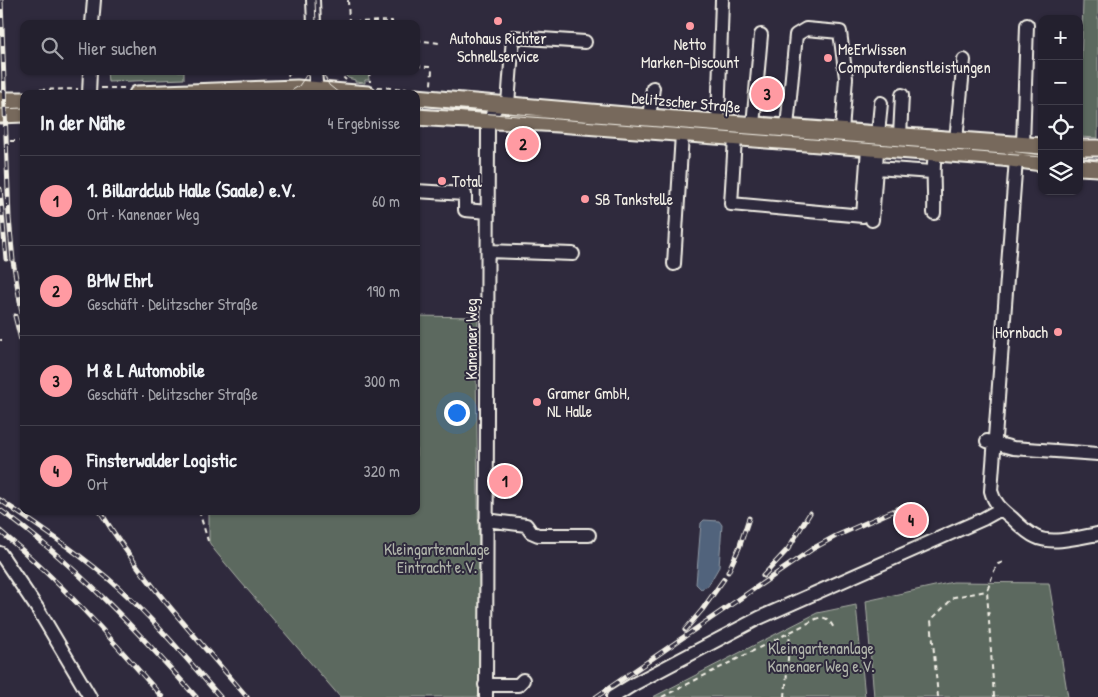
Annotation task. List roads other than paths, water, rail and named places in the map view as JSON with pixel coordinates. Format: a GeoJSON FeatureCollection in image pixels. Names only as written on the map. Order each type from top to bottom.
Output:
{"type":"FeatureCollection","features":[{"type":"Feature","properties":{"kind":"main road"},"geometry":{"type":"LineString","coordinates":[[221,90],[263,88],[298,90]]}},
{"type":"Feature","properties":{"kind":"main road","name":"Delitzscher Straße"},"geometry":{"type":"LineString","coordinates":[[420,97],[842,131],[874,144],[900,136],[1038,146]]}},
{"type":"Feature","properties":{"kind":"main road"},"geometry":{"type":"LineString","coordinates":[[0,100],[20,100]]}},
{"type":"Feature","properties":{"kind":"main road"},"geometry":{"type":"LineString","coordinates":[[0,115],[20,114]]}},
{"type":"Feature","properties":{"kind":"main road","name":"Delitzscher Straße"},"geometry":{"type":"LineString","coordinates":[[420,117],[489,122],[512,121],[736,138],[874,144],[935,153],[1038,162]]}},
{"type":"Feature","properties":{"kind":"main road"},"geometry":{"type":"LineString","coordinates":[[1083,148],[1098,148]]}},
{"type":"Feature","properties":{"kind":"main road"},"geometry":{"type":"LineString","coordinates":[[1083,167],[1098,168]]}},
{"type":"Feature","properties":{"kind":"street"},"geometry":{"type":"LineString","coordinates":[[92,20],[94,0]]}},
{"type":"Feature","properties":{"kind":"street"},"geometry":{"type":"LineString","coordinates":[[313,0],[314,20]]}},
{"type":"Feature","properties":{"kind":"street"},"geometry":{"type":"LineString","coordinates":[[718,122],[722,0]]}},
{"type":"Feature","properties":{"kind":"street"},"geometry":{"type":"LineString","coordinates":[[1023,145],[1027,24]]}},
{"type":"Feature","properties":{"kind":"street"},"geometry":{"type":"LineString","coordinates":[[787,127],[796,35],[806,29],[840,32],[846,78],[842,131]]}},
{"type":"Feature","properties":{"kind":"street"},"geometry":{"type":"LineString","coordinates":[[754,125],[761,35]]}},
{"type":"Feature","properties":{"kind":"street"},"geometry":{"type":"LineString","coordinates":[[504,104],[512,37],[585,42]]}},
{"type":"Feature","properties":{"kind":"street"},"geometry":{"type":"LineString","coordinates":[[956,140],[964,60]]}},
{"type":"Feature","properties":{"kind":"street"},"geometry":{"type":"LineString","coordinates":[[89,90],[90,75]]}},
{"type":"Feature","properties":{"kind":"street"},"geometry":{"type":"LineString","coordinates":[[315,75],[316,90]]}},
{"type":"Feature","properties":{"kind":"street"},"geometry":{"type":"LineString","coordinates":[[649,117],[653,88]]}},
{"type":"Feature","properties":{"kind":"street"},"geometry":{"type":"LineString","coordinates":[[900,136],[902,95]]}},
{"type":"Feature","properties":{"kind":"street"},"geometry":{"type":"LineString","coordinates":[[736,138],[732,204],[863,216],[881,103]]}},
{"type":"Feature","properties":{"kind":"street","name":"Kanenaer Weg"},"geometry":{"type":"LineString","coordinates":[[485,691],[489,122],[492,114],[504,104]]}},
{"type":"Feature","properties":{"kind":"street"},"geometry":{"type":"LineString","coordinates":[[674,264],[682,134]]}},
{"type":"Feature","properties":{"kind":"street"},"geometry":{"type":"LineString","coordinates":[[872,220],[876,168],[874,144]]}},
{"type":"Feature","properties":{"kind":"street"},"geometry":{"type":"LineString","coordinates":[[934,213],[932,172],[935,153]]}},
{"type":"Feature","properties":{"kind":"street"},"geometry":{"type":"LineString","coordinates":[[1016,159],[990,442],[992,497],[1001,509],[1036,538],[1057,540],[1098,534]]}},
{"type":"Feature","properties":{"kind":"street"},"geometry":{"type":"LineString","coordinates":[[876,168],[932,172]]}},
{"type":"Feature","properties":{"kind":"street"},"geometry":{"type":"LineString","coordinates":[[420,191],[465,194],[465,210],[488,212]]}},
{"type":"Feature","properties":{"kind":"street"},"geometry":{"type":"LineString","coordinates":[[488,251],[573,254]]}},
{"type":"Feature","properties":{"kind":"street"},"geometry":{"type":"LineString","coordinates":[[990,442],[1013,448],[1098,454]]}},
{"type":"Feature","properties":{"kind":"street"},"geometry":{"type":"LineString","coordinates":[[613,697],[759,618],[983,519],[1001,509]]}},
{"type":"Feature","properties":{"kind":"street"},"geometry":{"type":"LineString","coordinates":[[486,520],[526,525],[532,532],[538,535],[589,535]]}},
{"type":"Feature","properties":{"kind":"street"},"geometry":{"type":"LineString","coordinates":[[0,553],[39,611],[90,697]]}},
{"type":"Feature","properties":{"kind":"street"},"geometry":{"type":"LineString","coordinates":[[485,691],[518,685],[523,680]]}},
{"type":"Feature","properties":{"kind":"water"},"geometry":{"type":"Polygon","coordinates":[[[704,520],[719,521],[722,525],[719,567],[708,586],[701,589],[696,584],[701,523],[704,520]]]}},
{"type":"Feature","properties":{"kind":"tram line"},"geometry":{"type":"LineString","coordinates":[[315,0],[316,20]]}},
{"type":"Feature","properties":{"kind":"tram line"},"geometry":{"type":"LineString","coordinates":[[292,90],[299,86],[306,75]]}},
{"type":"Feature","properties":{"kind":"tram line"},"geometry":{"type":"LineString","coordinates":[[324,75],[329,85],[335,90]]}},
{"type":"Feature","properties":{"kind":"tram line"},"geometry":{"type":"LineString","coordinates":[[0,109],[20,108]]}},
{"type":"Feature","properties":{"kind":"tram line"},"geometry":{"type":"LineString","coordinates":[[420,108],[1038,157]]}},
{"type":"Feature","properties":{"kind":"tram line"},"geometry":{"type":"LineString","coordinates":[[1083,159],[1098,161]]}},
{"type":"Feature","properties":{"kind":"railway"},"geometry":{"type":"LineString","coordinates":[[1,0],[9,218],[13,261],[20,301]]}},
{"type":"Feature","properties":{"kind":"railway"},"geometry":{"type":"LineString","coordinates":[[0,189],[6,259]]}},
{"type":"Feature","properties":{"kind":"railway"},"geometry":{"type":"LineString","coordinates":[[15,316],[20,336]]}},
{"type":"Feature","properties":{"kind":"railway"},"geometry":{"type":"LineString","coordinates":[[0,500],[20,513]]}},
{"type":"Feature","properties":{"kind":"railway"},"geometry":{"type":"LineString","coordinates":[[596,697],[814,548],[836,536],[902,507]]}},
{"type":"Feature","properties":{"kind":"railway"},"geometry":{"type":"LineString","coordinates":[[0,510],[27,530],[79,575],[127,622],[196,697]]}},
{"type":"Feature","properties":{"kind":"railway"},"geometry":{"type":"LineString","coordinates":[[763,576],[788,549],[810,513]]}},
{"type":"Feature","properties":{"kind":"railway"},"geometry":{"type":"LineString","coordinates":[[22,515],[76,553],[119,588],[159,628],[220,697]]}},
{"type":"Feature","properties":{"kind":"railway"},"geometry":{"type":"LineString","coordinates":[[103,515],[151,584],[247,697]]}},
{"type":"Feature","properties":{"kind":"railway"},"geometry":{"type":"LineString","coordinates":[[728,572],[739,548],[749,518]]}},
{"type":"Feature","properties":{"kind":"railway"},"geometry":{"type":"LineString","coordinates":[[0,531],[84,611],[162,697]]}},
{"type":"Feature","properties":{"kind":"railway"},"geometry":{"type":"LineString","coordinates":[[685,630],[724,579]]}},
{"type":"Feature","properties":{"kind":"place","name":"Autohaus Richter Schnellservice"},"geometry":{"type":"Point","coordinates":[498,21]}},
{"type":"Feature","properties":{"kind":"place","name":"Netto Marken-Discount"},"geometry":{"type":"Point","coordinates":[690,26]}},
{"type":"Feature","properties":{"kind":"place","name":"MeErWissen Computerdienstleistungen"},"geometry":{"type":"Point","coordinates":[828,58]}},
{"type":"Feature","properties":{"kind":"place","name":"M & L Automobile"},"geometry":{"type":"Point","coordinates":[767,94]}},
{"type":"Feature","properties":{"kind":"place","name":"BMW Ehrl"},"geometry":{"type":"Point","coordinates":[523,144]}},
{"type":"Feature","properties":{"kind":"place","name":"Total"},"geometry":{"type":"Point","coordinates":[442,181]}},
{"type":"Feature","properties":{"kind":"place","name":"SB Tankstelle"},"geometry":{"type":"Point","coordinates":[585,199]}},
{"type":"Feature","properties":{"kind":"place","name":"Hornbach"},"geometry":{"type":"Point","coordinates":[1058,332]}},
{"type":"Feature","properties":{"kind":"place","name":"Gramer GmbH, NL Halle"},"geometry":{"type":"Point","coordinates":[537,402]}},
{"type":"Feature","properties":{"kind":"place","name":"1. Billardclub Halle (Saale) e.V."},"geometry":{"type":"Point","coordinates":[505,481]}},
{"type":"Feature","properties":{"kind":"place","name":"Finsterwalder Logistic"},"geometry":{"type":"Point","coordinates":[911,520]}},
{"type":"Feature","properties":{"kind":"park label","name":"Kleingartenanlage Eintracht e.V."},"geometry":{"type":"Point","coordinates":[437,558]}},
{"type":"Feature","properties":{"kind":"park label","name":"Kleingartenanlage Kanenaer Weg e.V."},"geometry":{"type":"Point","coordinates":[821,657]}}]}
